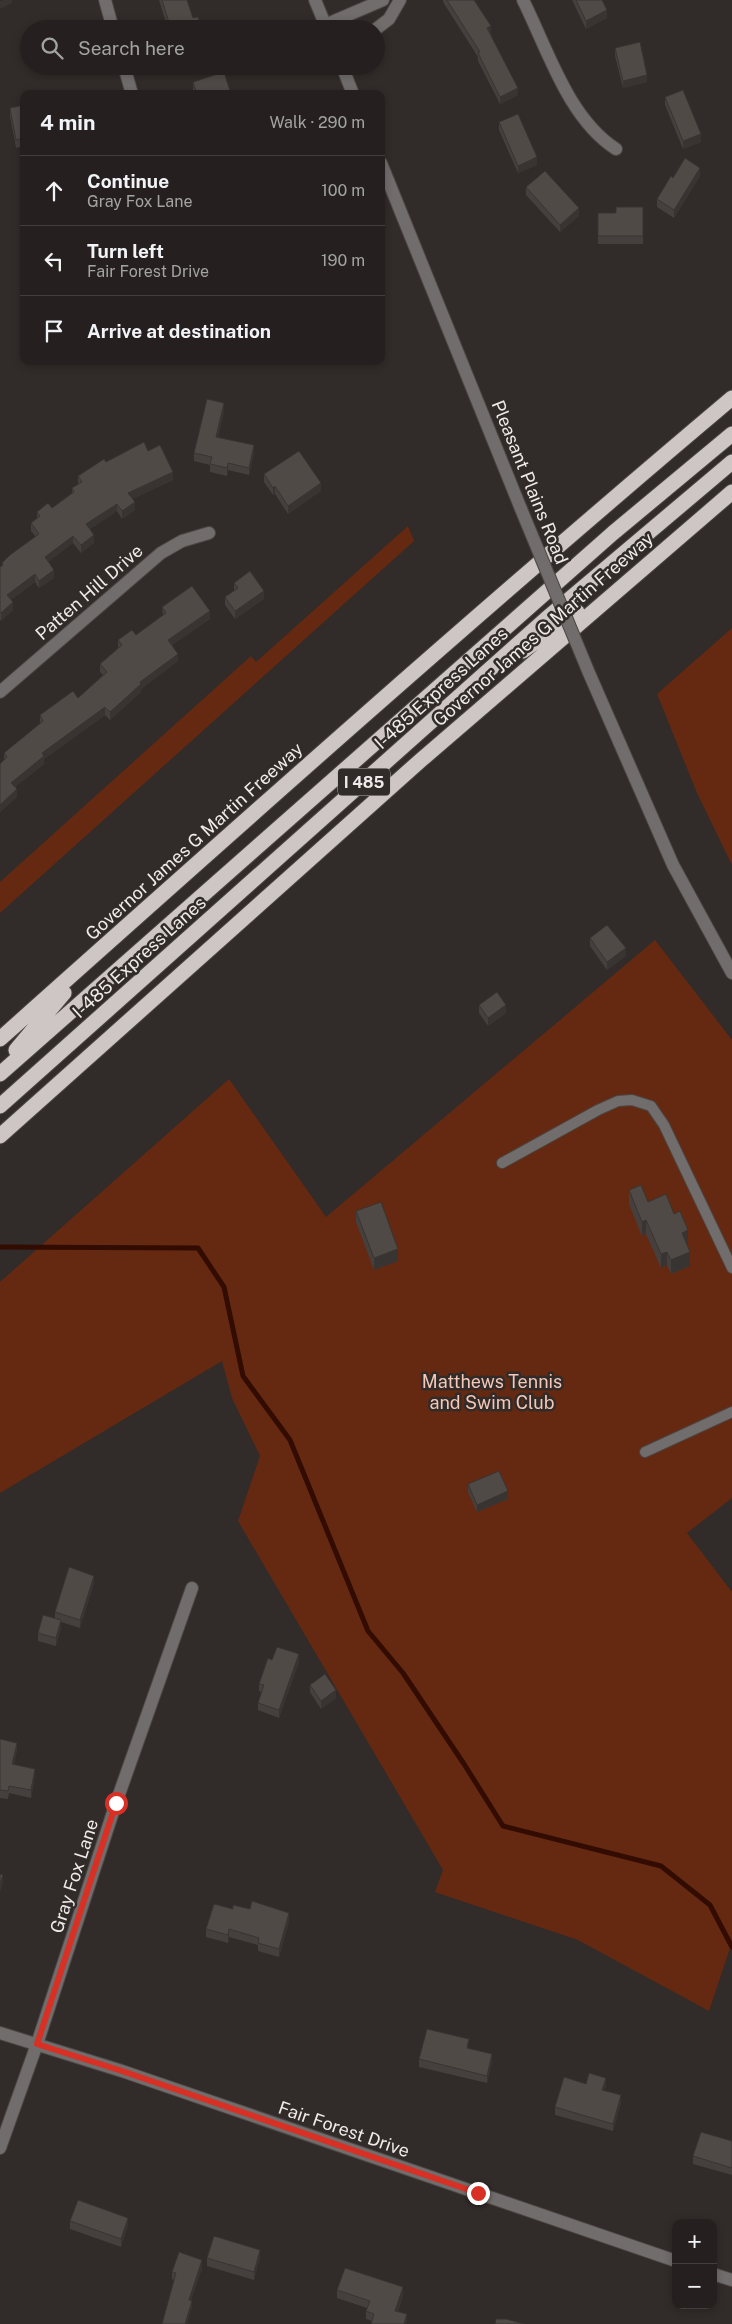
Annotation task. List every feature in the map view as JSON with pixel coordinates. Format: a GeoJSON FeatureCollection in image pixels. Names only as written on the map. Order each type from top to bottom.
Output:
{"type":"FeatureCollection","features":[{"type":"Feature","properties":{"kind":"highway","name":"Governor James G Martin Freeway"},"geometry":{"type":"LineString","coordinates":[[0,1040],[324,751],[732,398]]}},
{"type":"Feature","properties":{"kind":"highway","name":"I-485 Express Lanes"},"geometry":{"type":"LineString","coordinates":[[0,1074],[612,533],[732,434]]}},
{"type":"Feature","properties":{"kind":"highway","name":"I-485 Express Lanes"},"geometry":{"type":"LineString","coordinates":[[0,1106],[546,619],[732,462]]}},
{"type":"Feature","properties":{"kind":"highway","name":"Governor James G Martin Freeway"},"geometry":{"type":"LineString","coordinates":[[0,1136],[421,760],[732,492]]}},
{"type":"Feature","properties":{"kind":"highway"},"geometry":{"type":"LineString","coordinates":[[462,694],[650,561]]}},
{"type":"Feature","properties":{"kind":"highway"},"geometry":{"type":"LineString","coordinates":[[0,1069],[100,950]]}},
{"type":"Feature","properties":{"kind":"street"},"geometry":{"type":"LineString","coordinates":[[105,0],[111,20]]}},
{"type":"Feature","properties":{"kind":"street"},"geometry":{"type":"LineString","coordinates":[[315,0],[323,20]]}},
{"type":"Feature","properties":{"kind":"street"},"geometry":{"type":"LineString","coordinates":[[341,20],[383,0]]}},
{"type":"Feature","properties":{"kind":"street"},"geometry":{"type":"LineString","coordinates":[[385,22],[400,0]]}},
{"type":"Feature","properties":{"kind":"street"},"geometry":{"type":"LineString","coordinates":[[523,0],[578,112],[603,141],[616,149]]}},
{"type":"Feature","properties":{"kind":"street"},"geometry":{"type":"LineString","coordinates":[[127,75],[131,90]]}},
{"type":"Feature","properties":{"kind":"street"},"geometry":{"type":"LineString","coordinates":[[346,75],[351,90]]}},
{"type":"Feature","properties":{"kind":"street","name":"Pleasant Plains Road"},"geometry":{"type":"LineString","coordinates":[[385,173],[589,673],[673,865],[732,973]]}},
{"type":"Feature","properties":{"kind":"street","name":"Patten Hill Drive"},"geometry":{"type":"LineString","coordinates":[[0,692],[161,553],[182,541],[208,533]]}},
{"type":"Feature","properties":{"kind":"street","name":"Gray Fox Lane"},"geometry":{"type":"LineString","coordinates":[[0,2148],[37,2044],[116,1803],[192,1588]]}},
{"type":"Feature","properties":{"kind":"street","name":"Fair Forest Drive"},"geometry":{"type":"LineString","coordinates":[[0,2033],[131,2074],[672,2260]]}},
{"type":"Feature","properties":{"kind":"street"},"geometry":{"type":"LineString","coordinates":[[717,2275],[732,2280]]}},
{"type":"Feature","properties":{"kind":"lane"},"geometry":{"type":"LineString","coordinates":[[502,1163],[618,1101],[642,1102],[651,1106],[664,1125],[732,1268]]}},
{"type":"Feature","properties":{"kind":"lane"},"geometry":{"type":"LineString","coordinates":[[645,1452],[732,1412]]}},
{"type":"Feature","properties":{"kind":"green space"},"geometry":{"type":"Polygon","coordinates":[[[408,526],[414,541],[0,913],[0,882],[251,656],[256,662],[408,526]]]}},
{"type":"Feature","properties":{"kind":"green space"},"geometry":{"type":"Polygon","coordinates":[[[732,628],[732,865],[697,793],[657,694],[732,628]]]}},
{"type":"Feature","properties":{"kind":"green space","name":"Matthews Tennis and Swim Club"},"geometry":{"type":"Polygon","coordinates":[[[655,940],[732,1040],[732,1498],[687,1533],[732,1592],[732,1942],[709,2011],[578,1940],[435,1892],[443,1870],[238,1521],[260,1456],[232,1398],[222,1361],[0,1493],[0,1282],[229,1079],[326,1217],[655,940]]]}},
{"type":"Feature","properties":{"kind":"building"},"geometry":{"type":"Polygon","coordinates":[[[162,0],[187,0],[193,18],[198,17],[199,20],[168,20],[162,0]]]}},
{"type":"Feature","properties":{"kind":"building"},"geometry":{"type":"Polygon","coordinates":[[[447,0],[474,0],[491,26],[487,28],[518,88],[500,97],[478,53],[480,52],[447,0]]]}},
{"type":"Feature","properties":{"kind":"building"},"geometry":{"type":"Polygon","coordinates":[[[576,0],[602,0],[607,10],[586,21],[576,0]]]}},
{"type":"Feature","properties":{"kind":"building"},"geometry":{"type":"Polygon","coordinates":[[[640,42],[647,75],[623,81],[615,48],[640,42]]]}},
{"type":"Feature","properties":{"kind":"building"},"geometry":{"type":"Polygon","coordinates":[[[215,75],[225,75],[230,90],[196,90],[193,82],[215,75]]]}},
{"type":"Feature","properties":{"kind":"building"},"geometry":{"type":"Polygon","coordinates":[[[683,90],[701,134],[683,141],[665,97],[683,90]]]}},
{"type":"Feature","properties":{"kind":"building"},"geometry":{"type":"Polygon","coordinates":[[[20,106],[20,139],[16,140],[10,108],[20,106]]]}},
{"type":"Feature","properties":{"kind":"building"},"geometry":{"type":"Polygon","coordinates":[[[518,114],[537,157],[518,166],[499,122],[518,114]]]}},
{"type":"Feature","properties":{"kind":"building"},"geometry":{"type":"Polygon","coordinates":[[[685,158],[700,168],[674,210],[657,199],[685,158]]]}},
{"type":"Feature","properties":{"kind":"building"},"geometry":{"type":"Polygon","coordinates":[[[545,171],[579,208],[560,225],[526,187],[545,171]]]}},
{"type":"Feature","properties":{"kind":"building"},"geometry":{"type":"Polygon","coordinates":[[[616,207],[643,207],[643,236],[598,236],[598,213],[616,213],[616,207]]]}},
{"type":"Feature","properties":{"kind":"building"},"geometry":{"type":"Polygon","coordinates":[[[207,399],[224,403],[216,437],[254,445],[249,468],[228,463],[227,468],[210,464],[212,457],[194,453],[207,399]]]}},
{"type":"Feature","properties":{"kind":"building"},"geometry":{"type":"Polygon","coordinates":[[[144,442],[148,451],[160,445],[173,472],[128,493],[135,502],[122,511],[117,504],[86,524],[94,535],[81,545],[73,536],[45,557],[54,570],[39,581],[35,574],[7,595],[13,602],[1,613],[0,567],[10,555],[39,534],[31,523],[40,516],[37,512],[48,503],[52,508],[74,492],[72,488],[82,482],[78,476],[104,459],[106,462],[144,442]]]}},
{"type":"Feature","properties":{"kind":"building"},"geometry":{"type":"Polygon","coordinates":[[[299,451],[321,483],[288,506],[275,486],[273,488],[264,474],[299,451]]]}},
{"type":"Feature","properties":{"kind":"building"},"geometry":{"type":"Polygon","coordinates":[[[250,571],[264,591],[235,611],[225,597],[238,588],[234,583],[250,571]]]}},
{"type":"Feature","properties":{"kind":"building"},"geometry":{"type":"Polygon","coordinates":[[[192,586],[210,611],[168,640],[178,654],[140,682],[141,684],[110,712],[105,707],[42,753],[44,756],[11,783],[17,789],[0,805],[0,764],[7,757],[4,753],[43,721],[40,715],[73,691],[78,698],[107,672],[100,664],[122,645],[118,640],[132,630],[136,635],[166,613],[162,607],[192,586]]]}},
{"type":"Feature","properties":{"kind":"building"},"geometry":{"type":"Polygon","coordinates":[[[607,925],[626,948],[607,962],[590,938],[607,925]]]}},
{"type":"Feature","properties":{"kind":"building"},"geometry":{"type":"Polygon","coordinates":[[[497,992],[506,1005],[488,1018],[479,1005],[497,992]]]}},
{"type":"Feature","properties":{"kind":"building"},"geometry":{"type":"Polygon","coordinates":[[[641,1185],[648,1202],[666,1194],[674,1214],[680,1211],[688,1230],[682,1233],[690,1252],[671,1260],[667,1252],[661,1254],[646,1220],[642,1222],[629,1190],[641,1185]]]}},
{"type":"Feature","properties":{"kind":"building"},"geometry":{"type":"Polygon","coordinates":[[[381,1202],[398,1249],[374,1258],[356,1211],[381,1202]]]}},
{"type":"Feature","properties":{"kind":"building"},"geometry":{"type":"Polygon","coordinates":[[[499,1471],[508,1491],[477,1505],[468,1484],[499,1471]]]}},
{"type":"Feature","properties":{"kind":"building"},"geometry":{"type":"Polygon","coordinates":[[[69,1567],[94,1576],[80,1620],[55,1612],[69,1567]]]}},
{"type":"Feature","properties":{"kind":"building"},"geometry":{"type":"Polygon","coordinates":[[[43,1615],[61,1620],[56,1638],[38,1633],[43,1615]]]}},
{"type":"Feature","properties":{"kind":"building"},"geometry":{"type":"Polygon","coordinates":[[[277,1647],[299,1654],[279,1710],[258,1703],[264,1685],[259,1684],[268,1658],[272,1660],[277,1647]]]}},
{"type":"Feature","properties":{"kind":"building"},"geometry":{"type":"Polygon","coordinates":[[[325,1674],[336,1690],[321,1701],[310,1685],[325,1674]]]}},
{"type":"Feature","properties":{"kind":"building"},"geometry":{"type":"Polygon","coordinates":[[[0,1739],[17,1743],[12,1764],[35,1769],[31,1790],[9,1786],[8,1791],[0,1790],[0,1739]]]}},
{"type":"Feature","properties":{"kind":"building"},"geometry":{"type":"Polygon","coordinates":[[[252,1901],[289,1913],[279,1949],[258,1943],[259,1938],[229,1929],[228,1935],[206,1929],[214,1904],[233,1909],[233,1905],[250,1909],[252,1901]]]}},
{"type":"Feature","properties":{"kind":"building"},"geometry":{"type":"Polygon","coordinates":[[[427,2029],[469,2039],[467,2048],[492,2054],[487,2076],[419,2059],[427,2029]]]}},
{"type":"Feature","properties":{"kind":"building"},"geometry":{"type":"Polygon","coordinates":[[[589,2073],[606,2078],[602,2090],[621,2095],[613,2124],[555,2107],[564,2077],[586,2084],[589,2073]]]}},
{"type":"Feature","properties":{"kind":"building"},"geometry":{"type":"Polygon","coordinates":[[[701,2132],[732,2141],[732,2168],[693,2156],[701,2132]]]}},
{"type":"Feature","properties":{"kind":"building"},"geometry":{"type":"Polygon","coordinates":[[[78,2200],[128,2218],[121,2239],[70,2221],[78,2200]]]}},
{"type":"Feature","properties":{"kind":"building"},"geometry":{"type":"Polygon","coordinates":[[[214,2236],[260,2250],[254,2272],[207,2258],[214,2236]]]}},
{"type":"Feature","properties":{"kind":"building"},"geometry":{"type":"Polygon","coordinates":[[[179,2252],[202,2260],[189,2300],[192,2301],[185,2324],[162,2324],[176,2273],[172,2272],[179,2252]]]}},
{"type":"Feature","properties":{"kind":"building"},"geometry":{"type":"Polygon","coordinates":[[[345,2268],[403,2287],[395,2311],[407,2314],[404,2324],[371,2324],[374,2314],[366,2311],[370,2301],[337,2290],[345,2268]]]}},
{"type":"Feature","properties":{"kind":"building"},"geometry":{"type":"Polygon","coordinates":[[[496,2319],[506,2319],[524,2324],[495,2324],[496,2319]]]}},
{"type":"Feature","properties":{"kind":"waterway"},"geometry":{"type":"LineString","coordinates":[[0,1247],[198,1248],[224,1287],[243,1376],[290,1440],[368,1631],[403,1673],[503,1826],[661,1866],[710,1905],[732,1947]]}},
{"type":"Feature","properties":{"kind":"route"},"geometry":{"type":"LineString","coordinates":[[116,1803],[37,2044],[122,2071],[478,2193]]}}]}
